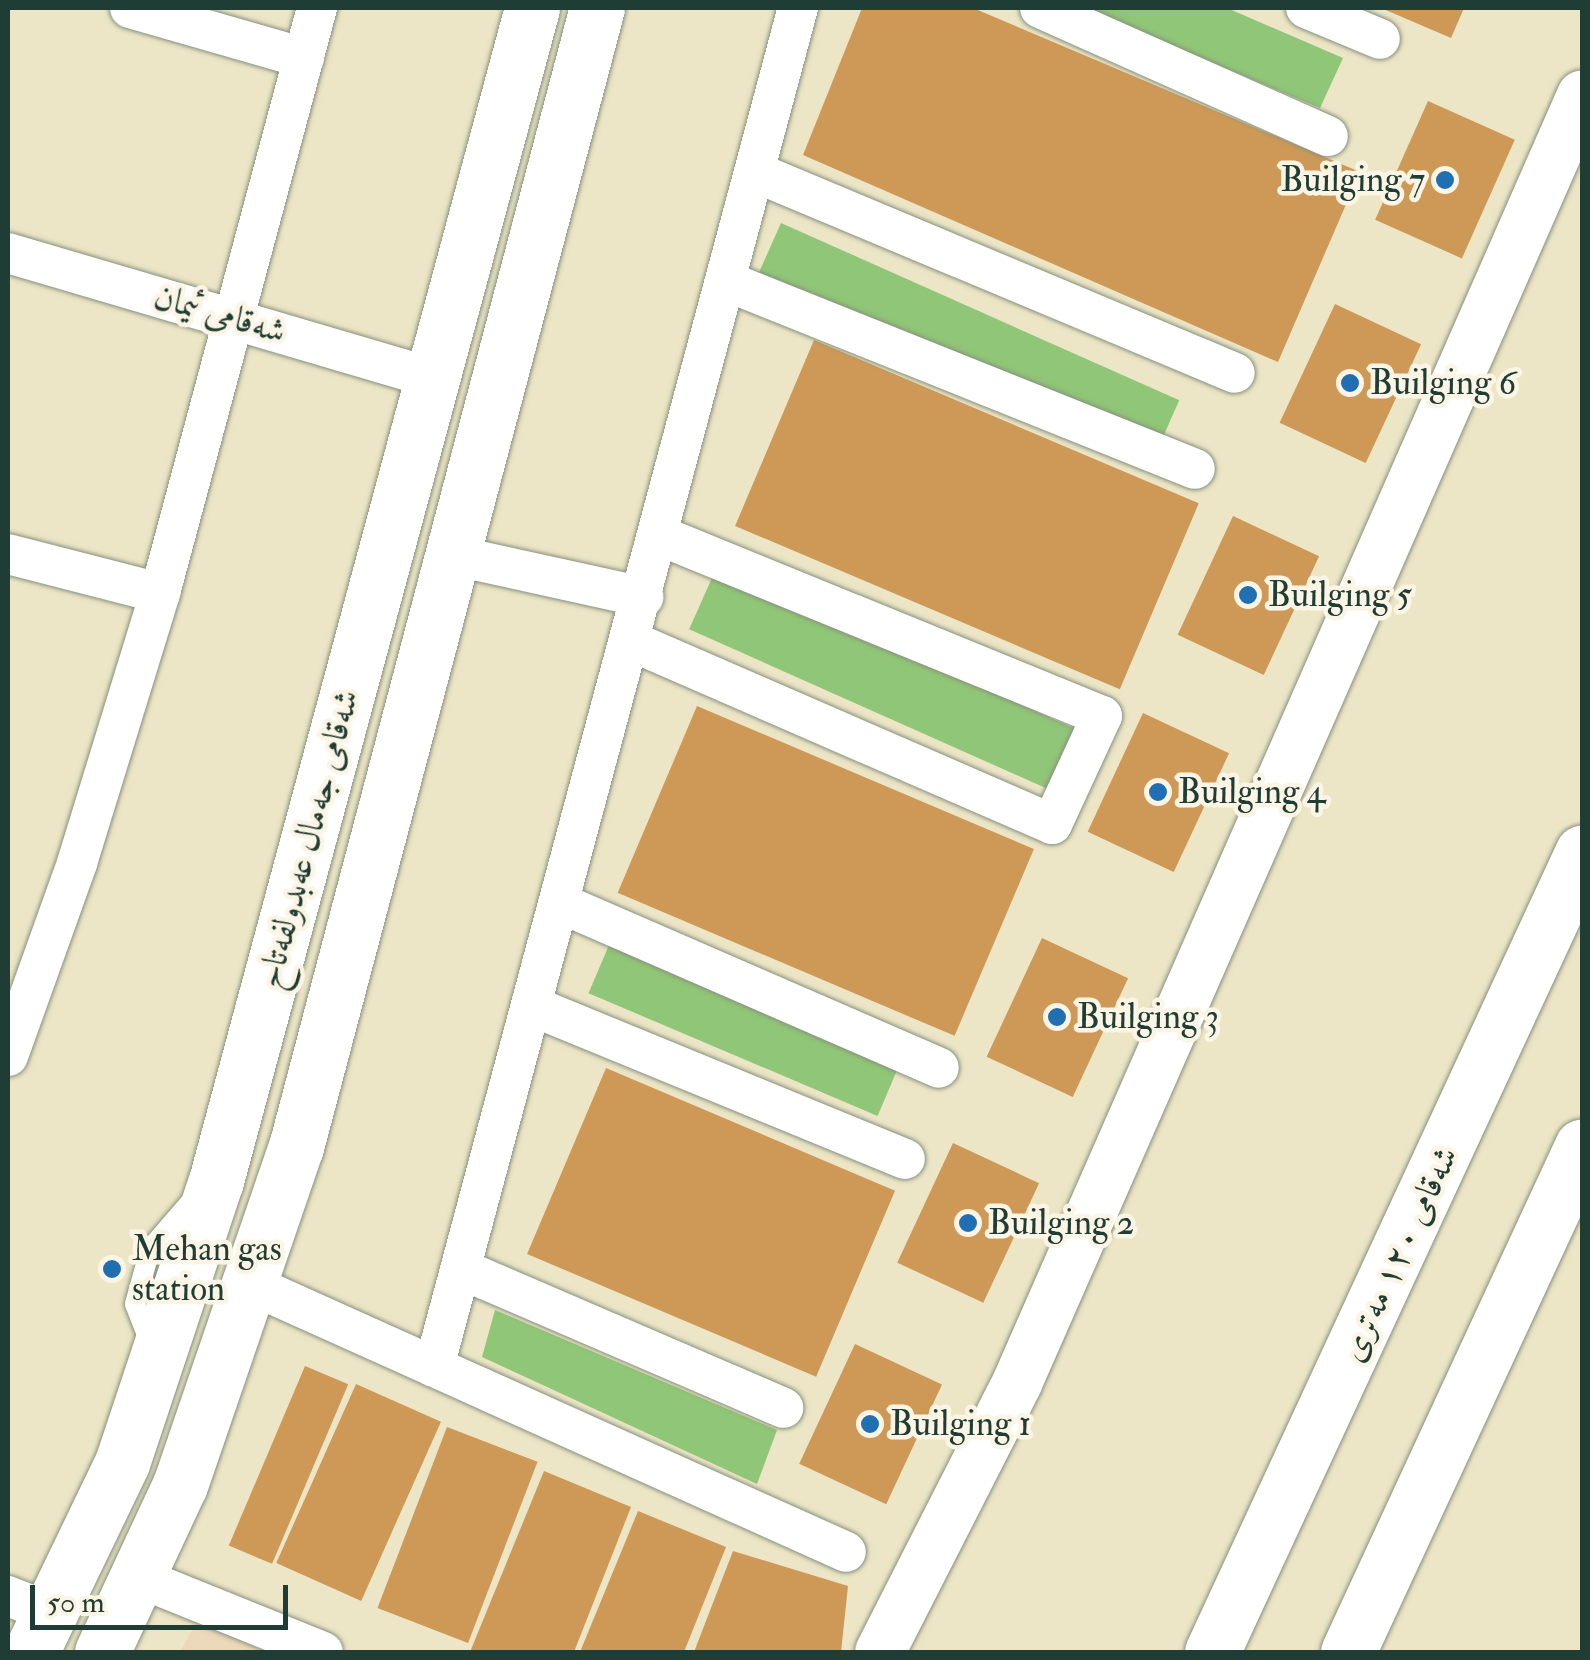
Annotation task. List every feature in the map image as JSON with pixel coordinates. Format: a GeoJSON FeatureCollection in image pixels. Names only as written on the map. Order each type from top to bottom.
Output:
{"type":"FeatureCollection","features":[{"type":"Feature","properties":{"kind":"main road","name":"شەقامی جەمال عەبدولفەتاح"},"geometry":{"type":"LineString","coordinates":[[30,1620],[122,1463],[220,1168],[532,8]]}},
{"type":"Feature","properties":{"kind":"main road","name":"شەقامی جەمال عەبدولفەتاح"},"geometry":{"type":"LineString","coordinates":[[102,1652],[140,1578],[252,1286],[334,1019],[597,8]]}},
{"type":"Feature","properties":{"kind":"main road","name":"شەقامی ١٢٠ مەتری"},"geometry":{"type":"LineString","coordinates":[[1212,1652],[1582,853]]}},
{"type":"Feature","properties":{"kind":"main road"},"geometry":{"type":"LineString","coordinates":[[1348,1652],[1582,1146]]}},
{"type":"Feature","properties":{"kind":"street"},"geometry":{"type":"LineString","coordinates":[[130,8],[304,58]]}},
{"type":"Feature","properties":{"kind":"street"},"geometry":{"type":"LineString","coordinates":[[8,1056],[77,863],[160,593],[317,8]]}},
{"type":"Feature","properties":{"kind":"street"},"geometry":{"type":"LineString","coordinates":[[434,1367],[798,8]]}},
{"type":"Feature","properties":{"kind":"street"},"geometry":{"type":"LineString","coordinates":[[1040,8],[1328,136]]}},
{"type":"Feature","properties":{"kind":"street"},"geometry":{"type":"LineString","coordinates":[[1306,8],[1380,39]]}},
{"type":"Feature","properties":{"kind":"street"},"geometry":{"type":"LineString","coordinates":[[880,1652],[1017,1383],[1582,95]]}},
{"type":"Feature","properties":{"kind":"street"},"geometry":{"type":"LineString","coordinates":[[755,172],[1236,373]]}},
{"type":"Feature","properties":{"kind":"street","name":"شەقامی ئیمان"},"geometry":{"type":"LineString","coordinates":[[8,253],[432,378]]}},
{"type":"Feature","properties":{"kind":"street"},"geometry":{"type":"LineString","coordinates":[[726,281],[1195,469]]}},
{"type":"Feature","properties":{"kind":"street"},"geometry":{"type":"LineString","coordinates":[[631,641],[1052,824],[1102,716],[659,535]]}},
{"type":"Feature","properties":{"kind":"street"},"geometry":{"type":"LineString","coordinates":[[8,554],[160,593]]}},
{"type":"Feature","properties":{"kind":"street"},"geometry":{"type":"LineString","coordinates":[[452,556],[643,597]]}},
{"type":"Feature","properties":{"kind":"street"},"geometry":{"type":"LineString","coordinates":[[560,903],[939,1068]]}},
{"type":"Feature","properties":{"kind":"street"},"geometry":{"type":"LineString","coordinates":[[532,1006],[905,1159]]}},
{"type":"Feature","properties":{"kind":"street"},"geometry":{"type":"LineString","coordinates":[[460,1269],[783,1408]]}},
{"type":"Feature","properties":{"kind":"street"},"geometry":{"type":"LineString","coordinates":[[252,1286],[846,1552]]}},
{"type":"Feature","properties":{"kind":"street"},"geometry":{"type":"LineString","coordinates":[[140,1578],[323,1652]]}},
{"type":"Feature","properties":{"kind":"shaded area"},"geometry":{"type":"Polygon","coordinates":[[[197,1621],[271,1652],[180,1652],[197,1621]]]}},
{"type":"Feature","properties":{"kind":"green space"},"geometry":{"type":"Polygon","coordinates":[[[1083,8],[1227,8],[1343,58],[1320,108],[1083,8]]]}},
{"type":"Feature","properties":{"kind":"green space"},"geometry":{"type":"Polygon","coordinates":[[[781,223],[1179,400],[1154,456],[756,279],[781,223]]]}},
{"type":"Feature","properties":{"kind":"green space"},"geometry":{"type":"Polygon","coordinates":[[[716,569],[1074,728],[1047,789],[689,629],[716,569]]]}},
{"type":"Feature","properties":{"kind":"green space"},"geometry":{"type":"Polygon","coordinates":[[[612,938],[901,1061],[878,1116],[589,993],[612,938]]]}},
{"type":"Feature","properties":{"kind":"green space"},"geometry":{"type":"Polygon","coordinates":[[[495,1310],[777,1430],[757,1484],[482,1357],[495,1310]]]}},
{"type":"Feature","properties":{"kind":"building"},"geometry":{"type":"Polygon","coordinates":[[[862,8],[973,8],[1360,172],[1278,362],[803,155],[862,8]]]}},
{"type":"Feature","properties":{"kind":"building"},"geometry":{"type":"Polygon","coordinates":[[[1381,8],[1464,8],[1451,38],[1381,8]]]}},
{"type":"Feature","properties":{"kind":"building","name":"Builging 7"},"geometry":{"type":"Polygon","coordinates":[[[1428,101],[1515,140],[1462,258],[1375,220],[1428,101]]]}},
{"type":"Feature","properties":{"kind":"building","name":"Builging 6"},"geometry":{"type":"Polygon","coordinates":[[[1335,304],[1421,344],[1366,463],[1280,423],[1335,304]]]}},
{"type":"Feature","properties":{"kind":"building"},"geometry":{"type":"Polygon","coordinates":[[[814,340],[1199,503],[1120,689],[735,526],[814,340]]]}},
{"type":"Feature","properties":{"kind":"building","name":"Builging 5"},"geometry":{"type":"Polygon","coordinates":[[[1233,516],[1319,556],[1264,675],[1178,635],[1233,516]]]}},
{"type":"Feature","properties":{"kind":"building"},"geometry":{"type":"Polygon","coordinates":[[[697,706],[1034,849],[955,1036],[618,893],[697,706]]]}},
{"type":"Feature","properties":{"kind":"building","name":"Builging 4"},"geometry":{"type":"Polygon","coordinates":[[[1143,713],[1229,753],[1174,872],[1088,832],[1143,713]]]}},
{"type":"Feature","properties":{"kind":"building","name":"Builging 3"},"geometry":{"type":"Polygon","coordinates":[[[1042,938],[1128,978],[1073,1097],[987,1057],[1042,938]]]}},
{"type":"Feature","properties":{"kind":"building"},"geometry":{"type":"Polygon","coordinates":[[[606,1068],[895,1191],[816,1377],[527,1254],[606,1068]]]}},
{"type":"Feature","properties":{"kind":"building","name":"Builging 2"},"geometry":{"type":"Polygon","coordinates":[[[953,1143],[1039,1183],[983,1303],[897,1263],[953,1143]]]}},
{"type":"Feature","properties":{"kind":"building","name":"Builging 1"},"geometry":{"type":"Polygon","coordinates":[[[855,1344],[942,1385],[886,1504],[799,1464],[855,1344]]]}},
{"type":"Feature","properties":{"kind":"building"},"geometry":{"type":"Polygon","coordinates":[[[305,1366],[348,1384],[272,1564],[229,1545],[305,1366]]]}},
{"type":"Feature","properties":{"kind":"building"},"geometry":{"type":"Polygon","coordinates":[[[356,1384],[441,1422],[361,1601],[276,1563],[356,1384]]]}},
{"type":"Feature","properties":{"kind":"building"},"geometry":{"type":"Polygon","coordinates":[[[447,1427],[538,1462],[468,1643],[377,1608],[447,1427]]]}},
{"type":"Feature","properties":{"kind":"building"},"geometry":{"type":"Polygon","coordinates":[[[544,1471],[631,1507],[574,1652],[470,1652],[544,1471]]]}},
{"type":"Feature","properties":{"kind":"building"},"geometry":{"type":"Polygon","coordinates":[[[638,1511],[726,1547],[684,1652],[580,1652],[638,1511]]]}},
{"type":"Feature","properties":{"kind":"building"},"geometry":{"type":"Polygon","coordinates":[[[733,1551],[848,1586],[841,1652],[694,1652],[733,1551]]]}},
{"type":"Feature","properties":{"kind":"place","name":"Builging 7"},"geometry":{"type":"Point","coordinates":[1445,180]}},
{"type":"Feature","properties":{"kind":"place","name":"Builging 6"},"geometry":{"type":"Point","coordinates":[1350,383]}},
{"type":"Feature","properties":{"kind":"place","name":"Builging 5"},"geometry":{"type":"Point","coordinates":[1248,595]}},
{"type":"Feature","properties":{"kind":"place","name":"Builging 4"},"geometry":{"type":"Point","coordinates":[1158,792]}},
{"type":"Feature","properties":{"kind":"place","name":"Builging 3"},"geometry":{"type":"Point","coordinates":[1057,1017]}},
{"type":"Feature","properties":{"kind":"place","name":"Builging 2"},"geometry":{"type":"Point","coordinates":[968,1223]}},
{"type":"Feature","properties":{"kind":"place","name":"Mehan gas station"},"geometry":{"type":"Point","coordinates":[112,1269]}},
{"type":"Feature","properties":{"kind":"place","name":"Builging 1"},"geometry":{"type":"Point","coordinates":[870,1424]}}]}
